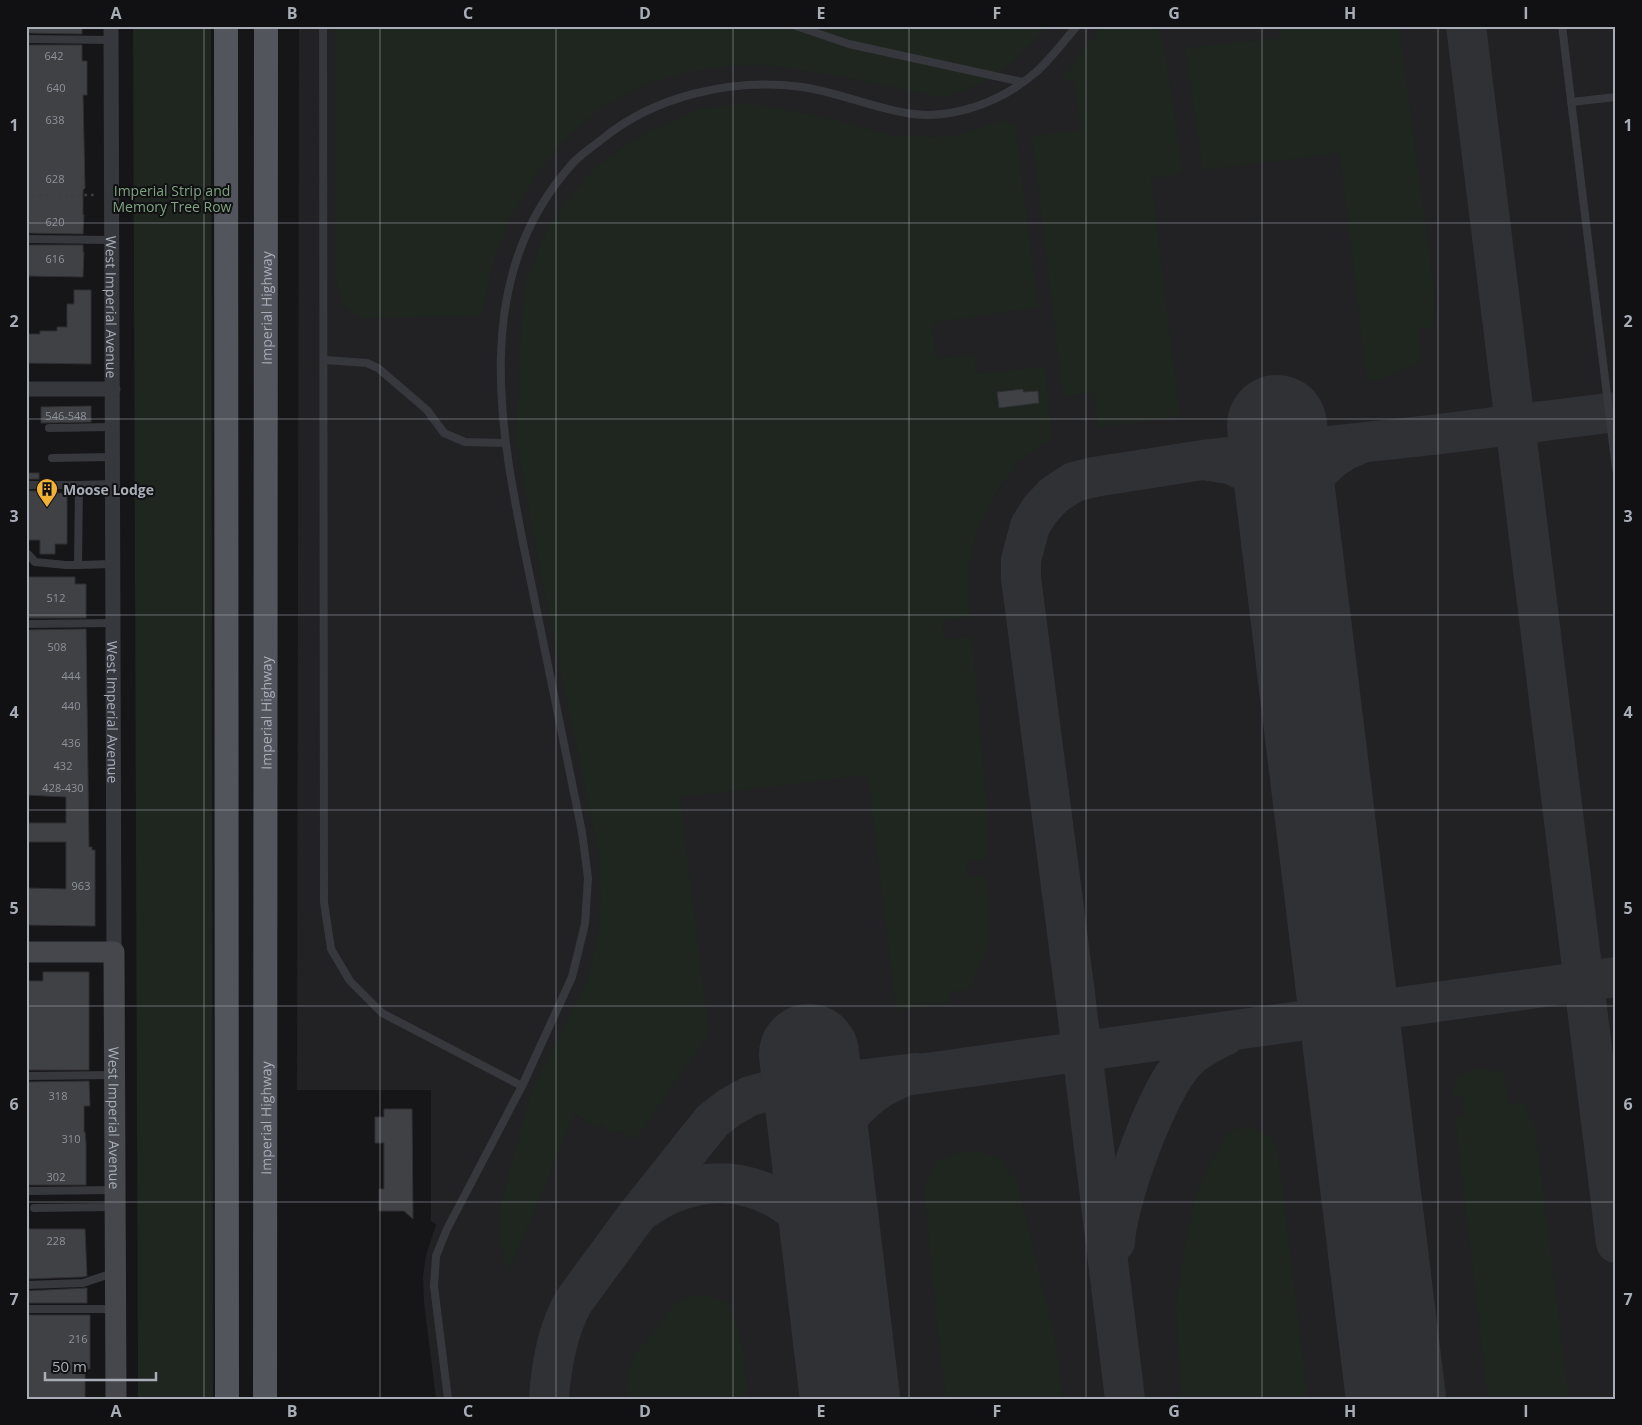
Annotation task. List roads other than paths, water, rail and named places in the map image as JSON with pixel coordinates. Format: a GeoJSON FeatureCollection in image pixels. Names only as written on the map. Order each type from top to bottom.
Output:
{"type":"FeatureCollection","features":[{"type":"Feature","properties":{"kind":"main road"},"geometry":{"type":"LineString","coordinates":[[226,26],[227,1399]]}},
{"type":"Feature","properties":{"kind":"main road","name":"Imperial Highway"},"geometry":{"type":"LineString","coordinates":[[265,1399],[266,26]]}},
{"type":"Feature","properties":{"kind":"street","name":"West Imperial Avenue"},"geometry":{"type":"LineString","coordinates":[[111,33],[116,1399]]}},
{"type":"Feature","properties":{"kind":"street"},"geometry":{"type":"LineString","coordinates":[[26,389],[113,389]]}},
{"type":"Feature","properties":{"kind":"street"},"geometry":{"type":"LineString","coordinates":[[26,952],[114,952]]}},
{"type":"Feature","properties":{"kind":"lane"},"geometry":{"type":"LineString","coordinates":[[322,26],[324,902],[331,949],[350,981],[382,1012],[522,1086]]}},
{"type":"Feature","properties":{"kind":"lane"},"geometry":{"type":"LineString","coordinates":[[796,26],[849,44],[1022,82]]}},
{"type":"Feature","properties":{"kind":"lane"},"geometry":{"type":"LineString","coordinates":[[448,1399],[434,1286],[436,1256],[447,1229],[522,1086],[572,977],[585,924],[588,878],[582,832],[520,528],[505,443],[501,388],[501,338],[508,287],[523,239],[546,196],[574,162],[610,132],[650,108],[704,91],[740,85],[802,88],[908,113],[941,114],[974,107],[1009,92],[1036,72],[1077,26]]}},
{"type":"Feature","properties":{"kind":"lane"},"geometry":{"type":"LineString","coordinates":[[1562,26],[1616,469]]}},
{"type":"Feature","properties":{"kind":"lane"},"geometry":{"type":"LineString","coordinates":[[26,39],[111,33]]}},
{"type":"Feature","properties":{"kind":"lane"},"geometry":{"type":"LineString","coordinates":[[1571,102],[1616,97]]}},
{"type":"Feature","properties":{"kind":"lane"},"geometry":{"type":"LineString","coordinates":[[26,239],[112,240]]}},
{"type":"Feature","properties":{"kind":"lane"},"geometry":{"type":"LineString","coordinates":[[324,360],[367,363],[378,368],[427,410],[444,433],[465,442],[505,443]]}},
{"type":"Feature","properties":{"kind":"lane"},"geometry":{"type":"LineString","coordinates":[[49,428],[113,427]]}},
{"type":"Feature","properties":{"kind":"lane"},"geometry":{"type":"LineString","coordinates":[[52,458],[113,458]]}},
{"type":"Feature","properties":{"kind":"lane"},"geometry":{"type":"LineString","coordinates":[[26,485],[113,484]]}},
{"type":"Feature","properties":{"kind":"lane"},"geometry":{"type":"LineString","coordinates":[[78,564],[79,485]]}},
{"type":"Feature","properties":{"kind":"lane"},"geometry":{"type":"LineString","coordinates":[[26,554],[35,562],[66,565],[113,564]]}},
{"type":"Feature","properties":{"kind":"lane"},"geometry":{"type":"LineString","coordinates":[[26,624],[113,623]]}},
{"type":"Feature","properties":{"kind":"lane"},"geometry":{"type":"LineString","coordinates":[[26,1076],[115,1075]]}},
{"type":"Feature","properties":{"kind":"lane"},"geometry":{"type":"LineString","coordinates":[[26,1191],[115,1199]]}},
{"type":"Feature","properties":{"kind":"lane"},"geometry":{"type":"LineString","coordinates":[[34,1208],[115,1199]]}},
{"type":"Feature","properties":{"kind":"lane"},"geometry":{"type":"LineString","coordinates":[[26,1285],[83,1283],[115,1273]]}},
{"type":"Feature","properties":{"kind":"lane"},"geometry":{"type":"LineString","coordinates":[[26,1309],[115,1309]]}},
{"type":"Feature","properties":{"kind":"place","name":"Moose Lodge"},"geometry":{"type":"Point","coordinates":[47,508]}},
{"type":"Feature","properties":{"kind":"park label","name":"Imperial Strip and Memory Tree Row"},"geometry":{"type":"Point","coordinates":[172,198]}}]}
